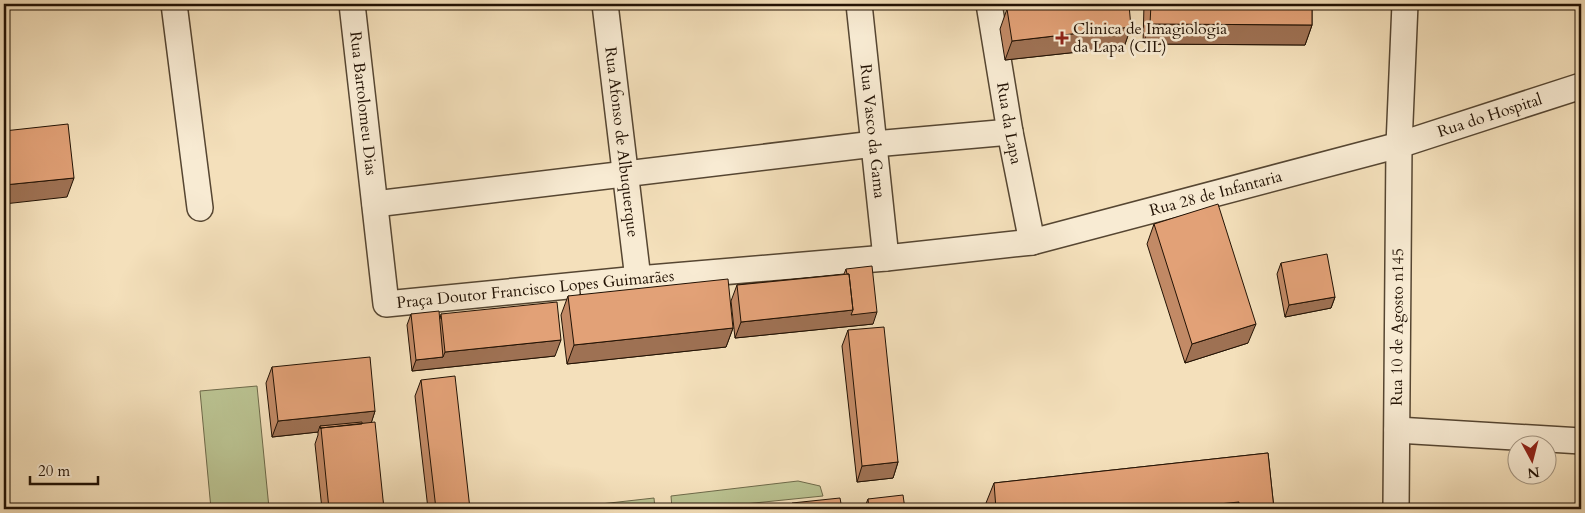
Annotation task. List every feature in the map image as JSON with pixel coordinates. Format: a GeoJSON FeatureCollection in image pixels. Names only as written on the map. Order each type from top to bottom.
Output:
{"type":"FeatureCollection","features":[{"type":"Feature","properties":{"kind":"street"},"geometry":{"type":"LineString","coordinates":[[174,4],[200,208]]}},
{"type":"Feature","properties":{"kind":"street","name":"Rua Bartolomeu Dias"},"geometry":{"type":"LineString","coordinates":[[352,4],[375,204]]}},
{"type":"Feature","properties":{"kind":"street","name":"Rua Afonso de Albuquerque"},"geometry":{"type":"LineString","coordinates":[[605,4],[638,279]]}},
{"type":"Feature","properties":{"kind":"street","name":"Rua Vasco da Gama"},"geometry":{"type":"LineString","coordinates":[[859,4],[886,258]]}},
{"type":"Feature","properties":{"kind":"street","name":"Rua da Lapa"},"geometry":{"type":"LineString","coordinates":[[989,4],[1010,132],[1032,242]]}},
{"type":"Feature","properties":{"kind":"street","name":"Rua 10 de Agosto n145"},"geometry":{"type":"LineString","coordinates":[[1396,509],[1399,145],[1405,4]]}},
{"type":"Feature","properties":{"kind":"street","name":"Rua do Hospital"},"geometry":{"type":"LineString","coordinates":[[1399,145],[1581,86]]}},
{"type":"Feature","properties":{"kind":"street"},"geometry":{"type":"LineString","coordinates":[[375,204],[874,144],[1010,132]]}},
{"type":"Feature","properties":{"kind":"street","name":"Rua 28 de Infantaria"},"geometry":{"type":"LineString","coordinates":[[1032,242],[1399,145]]}},
{"type":"Feature","properties":{"kind":"street","name":"Praça Doutor Francisco Lopes Guimarães"},"geometry":{"type":"LineString","coordinates":[[375,204],[386,304],[638,279],[886,258],[1032,242]]}},
{"type":"Feature","properties":{"kind":"street"},"geometry":{"type":"LineString","coordinates":[[1397,430],[1581,441]]}},
{"type":"Feature","properties":{"kind":"green space"},"geometry":{"type":"Polygon","coordinates":[[[257,386],[269,508],[211,509],[200,391],[257,386]]]}},
{"type":"Feature","properties":{"kind":"green space"},"geometry":{"type":"Polygon","coordinates":[[[798,481],[820,486],[823,496],[695,509],[672,509],[671,496],[798,481]]]}},
{"type":"Feature","properties":{"kind":"green space"},"geometry":{"type":"Polygon","coordinates":[[[654,498],[655,509],[556,509],[654,498]]]}},
{"type":"Feature","properties":{"kind":"building"},"geometry":{"type":"Polygon","coordinates":[[[1041,4],[1108,4],[1109,9],[1129,5],[1131,27],[1012,41],[1007,9],[1041,4]]]}},
{"type":"Feature","properties":{"kind":"building"},"geometry":{"type":"Polygon","coordinates":[[[1151,4],[1312,4],[1312,25],[1150,24],[1151,4]]]}},
{"type":"Feature","properties":{"kind":"building"},"geometry":{"type":"Polygon","coordinates":[[[68,124],[74,178],[4,185],[4,131],[68,124]]]}},
{"type":"Feature","properties":{"kind":"building"},"geometry":{"type":"Polygon","coordinates":[[[1218,204],[1256,324],[1192,344],[1154,224],[1218,204]]]}},
{"type":"Feature","properties":{"kind":"building"},"geometry":{"type":"Polygon","coordinates":[[[1327,254],[1335,297],[1289,305],[1281,263],[1327,254]]]}},
{"type":"Feature","properties":{"kind":"building"},"geometry":{"type":"Polygon","coordinates":[[[872,266],[877,312],[851,315],[853,310],[849,274],[847,274],[846,269],[872,266]]]}},
{"type":"Feature","properties":{"kind":"building"},"geometry":{"type":"Polygon","coordinates":[[[849,274],[853,310],[741,322],[737,285],[849,274]]]}},
{"type":"Feature","properties":{"kind":"building"},"geometry":{"type":"Polygon","coordinates":[[[728,279],[733,328],[574,345],[568,296],[728,279]]]}},
{"type":"Feature","properties":{"kind":"building"},"geometry":{"type":"Polygon","coordinates":[[[557,302],[561,340],[445,352],[441,314],[557,302]]]}},
{"type":"Feature","properties":{"kind":"building"},"geometry":{"type":"Polygon","coordinates":[[[439,311],[443,357],[416,360],[411,314],[439,311]]]}},
{"type":"Feature","properties":{"kind":"building"},"geometry":{"type":"Polygon","coordinates":[[[884,327],[898,462],[862,466],[848,330],[884,327]]]}},
{"type":"Feature","properties":{"kind":"building"},"geometry":{"type":"Polygon","coordinates":[[[370,357],[375,411],[278,421],[272,367],[370,357]]]}},
{"type":"Feature","properties":{"kind":"building"},"geometry":{"type":"Polygon","coordinates":[[[455,376],[470,509],[436,509],[421,380],[455,376]]]}},
{"type":"Feature","properties":{"kind":"building"},"geometry":{"type":"Polygon","coordinates":[[[362,422],[362,424],[321,429],[320,426],[362,422]]]}},
{"type":"Feature","properties":{"kind":"building"},"geometry":{"type":"Polygon","coordinates":[[[375,422],[384,509],[329,509],[321,428],[375,422]]]}},
{"type":"Feature","properties":{"kind":"building"},"geometry":{"type":"Polygon","coordinates":[[[1268,453],[1274,509],[1239,509],[1239,502],[1168,509],[996,509],[994,483],[1268,453]]]}},
{"type":"Feature","properties":{"kind":"building"},"geometry":{"type":"Polygon","coordinates":[[[903,495],[905,509],[869,509],[868,499],[903,495]]]}},
{"type":"Feature","properties":{"kind":"building"},"geometry":{"type":"Polygon","coordinates":[[[840,498],[842,509],[793,509],[792,503],[840,498]]]}},
{"type":"Feature","properties":{"kind":"building"},"geometry":{"type":"Polygon","coordinates":[[[767,506],[767,509],[740,509],[767,506]]]}},
{"type":"Feature","properties":{"kind":"place","name":"Clinica de Imagiologia da Lapa (CIL)"},"geometry":{"type":"Point","coordinates":[1062,38]}}]}
